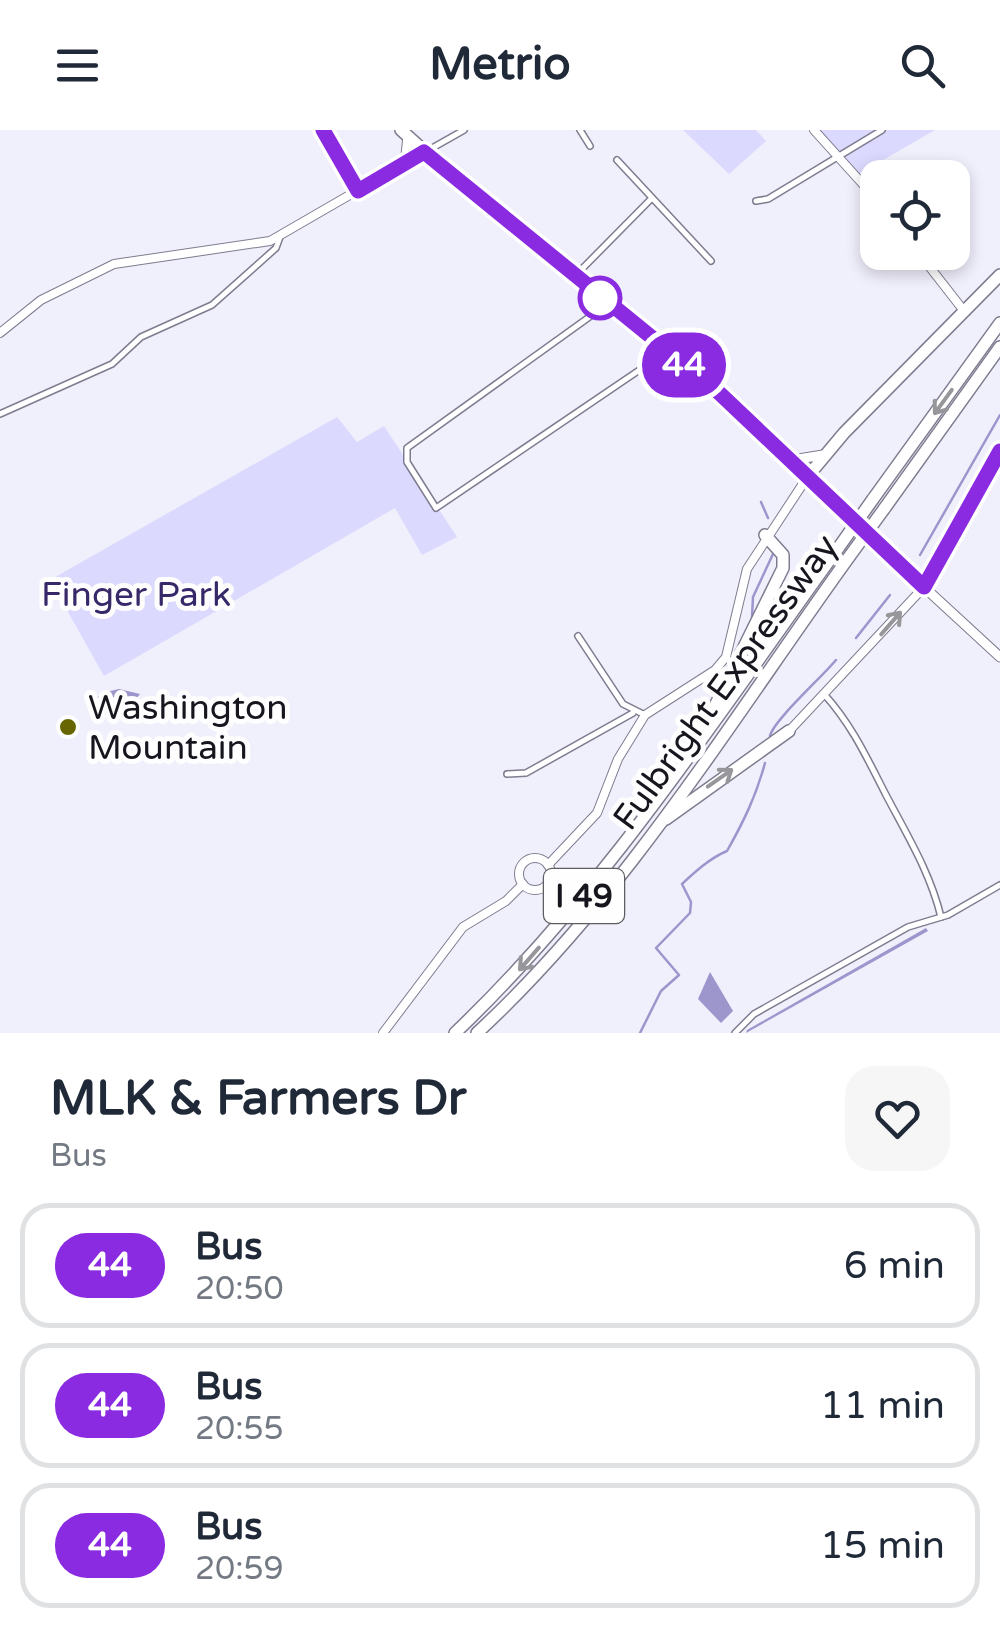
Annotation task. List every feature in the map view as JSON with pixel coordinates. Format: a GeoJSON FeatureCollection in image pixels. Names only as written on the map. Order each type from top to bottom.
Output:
{"type":"FeatureCollection","features":[{"type":"Feature","properties":{"kind":"highway"},"geometry":{"type":"LineString","coordinates":[[404,133],[792,460],[924,587],[1000,451]]}},
{"type":"Feature","properties":{"kind":"highway"},"geometry":{"type":"LineString","coordinates":[[808,476],[1000,275]]}},
{"type":"Feature","properties":{"kind":"highway","name":"Fulbright Expressway"},"geometry":{"type":"LineString","coordinates":[[455,1033],[516,975],[578,904],[1000,323]]}},
{"type":"Feature","properties":{"kind":"highway","name":"Fulbright Expressway"},"geometry":{"type":"LineString","coordinates":[[478,1033],[530,984],[597,908],[1000,347]]}},
{"type":"Feature","properties":{"kind":"highway"},"geometry":{"type":"LineString","coordinates":[[696,744],[783,568],[783,554],[765,535]]}},
{"type":"Feature","properties":{"kind":"highway"},"geometry":{"type":"LineString","coordinates":[[654,827],[788,731]]}},
{"type":"Feature","properties":{"kind":"main road"},"geometry":{"type":"LineString","coordinates":[[404,133],[405,164]]}},
{"type":"Feature","properties":{"kind":"main road"},"geometry":{"type":"LineString","coordinates":[[792,460],[824,455]]}},
{"type":"Feature","properties":{"kind":"main road"},"geometry":{"type":"LineString","coordinates":[[924,587],[1000,658]]}},
{"type":"Feature","properties":{"kind":"street"},"geometry":{"type":"LineString","coordinates":[[0,333],[41,300],[114,264],[280,237],[464,130]]}},
{"type":"Feature","properties":{"kind":"street"},"geometry":{"type":"LineString","coordinates":[[580,130],[590,146]]}},
{"type":"Feature","properties":{"kind":"street"},"geometry":{"type":"LineString","coordinates":[[814,130],[860,179]]}},
{"type":"Feature","properties":{"kind":"street"},"geometry":{"type":"LineString","coordinates":[[756,201],[768,199],[882,130]]}},
{"type":"Feature","properties":{"kind":"street"},"geometry":{"type":"LineString","coordinates":[[617,160],[712,261]]}},
{"type":"Feature","properties":{"kind":"street"},"geometry":{"type":"LineString","coordinates":[[574,278],[652,198]]}},
{"type":"Feature","properties":{"kind":"street"},"geometry":{"type":"LineString","coordinates":[[0,414],[112,364],[141,337],[212,306],[276,248],[280,237]]}},
{"type":"Feature","properties":{"kind":"street"},"geometry":{"type":"LineString","coordinates":[[932,270],[964,311]]}},
{"type":"Feature","properties":{"kind":"street"},"geometry":{"type":"LineString","coordinates":[[607,304],[411,444],[407,462],[436,508],[666,352]]}},
{"type":"Feature","properties":{"kind":"street"},"geometry":{"type":"LineString","coordinates":[[548,865],[597,813],[618,760],[644,716],[722,664],[729,650],[743,580],[765,535],[808,476]]}},
{"type":"Feature","properties":{"kind":"street"},"geometry":{"type":"LineString","coordinates":[[788,731],[924,587]]}},
{"type":"Feature","properties":{"kind":"street"},"geometry":{"type":"LineString","coordinates":[[578,636],[633,713],[644,716]]}},
{"type":"Feature","properties":{"kind":"street"},"geometry":{"type":"LineString","coordinates":[[824,694],[846,718],[876,772],[932,881],[942,917]]}},
{"type":"Feature","properties":{"kind":"street"},"geometry":{"type":"LineString","coordinates":[[507,774],[526,773],[633,713]]}},
{"type":"Feature","properties":{"kind":"street"},"geometry":{"type":"LineString","coordinates":[[536,858],[548,865],[551,877],[546,886],[537,890],[524,884],[520,874],[526,861],[536,858]]}},
{"type":"Feature","properties":{"kind":"street"},"geometry":{"type":"LineString","coordinates":[[383,1033],[462,926],[506,901],[524,884]]}},
{"type":"Feature","properties":{"kind":"street"},"geometry":{"type":"LineString","coordinates":[[735,1033],[754,1014],[908,927],[942,917],[1000,885]]}},
{"type":"Feature","properties":{"kind":"green space"},"geometry":{"type":"Polygon","coordinates":[[[683,130],[756,130],[766,141],[729,174],[683,130]]]}},
{"type":"Feature","properties":{"kind":"green space"},"geometry":{"type":"Polygon","coordinates":[[[814,130],[935,130],[883,160],[860,160],[857,175],[814,130]]]}},
{"type":"Feature","properties":{"kind":"green space","name":"Finger Park"},"geometry":{"type":"Polygon","coordinates":[[[337,417],[357,442],[384,426],[457,537],[422,555],[395,508],[104,676],[50,580],[337,417]]]}},
{"type":"Feature","properties":{"kind":"shaded area"},"geometry":{"type":"Polygon","coordinates":[[[119,689],[140,694],[123,715],[107,711],[107,702],[90,703],[102,693],[119,689]]]}},
{"type":"Feature","properties":{"kind":"shaded area"},"geometry":{"type":"Polygon","coordinates":[[[926,928],[928,931],[746,1033],[747,1030],[926,928]]]}},
{"type":"Feature","properties":{"kind":"shaded area"},"geometry":{"type":"Polygon","coordinates":[[[710,972],[733,1011],[721,1023],[698,999],[710,972]]]}},
{"type":"Feature","properties":{"kind":"waterway"},"geometry":{"type":"LineString","coordinates":[[920,555],[1000,415]]}},
{"type":"Feature","properties":{"kind":"waterway"},"geometry":{"type":"LineString","coordinates":[[761,502],[768,518]]}},
{"type":"Feature","properties":{"kind":"waterway"},"geometry":{"type":"LineString","coordinates":[[752,617],[753,597],[773,554]]}},
{"type":"Feature","properties":{"kind":"waterway"},"geometry":{"type":"LineString","coordinates":[[856,638],[890,595]]}},
{"type":"Feature","properties":{"kind":"waterway"},"geometry":{"type":"LineString","coordinates":[[770,736],[836,660]]}},
{"type":"Feature","properties":{"kind":"waterway"},"geometry":{"type":"LineString","coordinates":[[640,1033],[661,991],[679,975],[656,948],[690,913],[691,902],[682,884],[727,851],[749,808],[765,763]]}},
{"type":"Feature","properties":{"kind":"bus line","name":"44"},"geometry":{"type":"LineString","coordinates":[[323,130],[358,191],[424,152],[488,208],[714,388],[924,587],[1000,451]]}},
{"type":"Feature","properties":{"kind":"place","name":"Washington Mountain"},"geometry":{"type":"Point","coordinates":[68,727]}}]}
